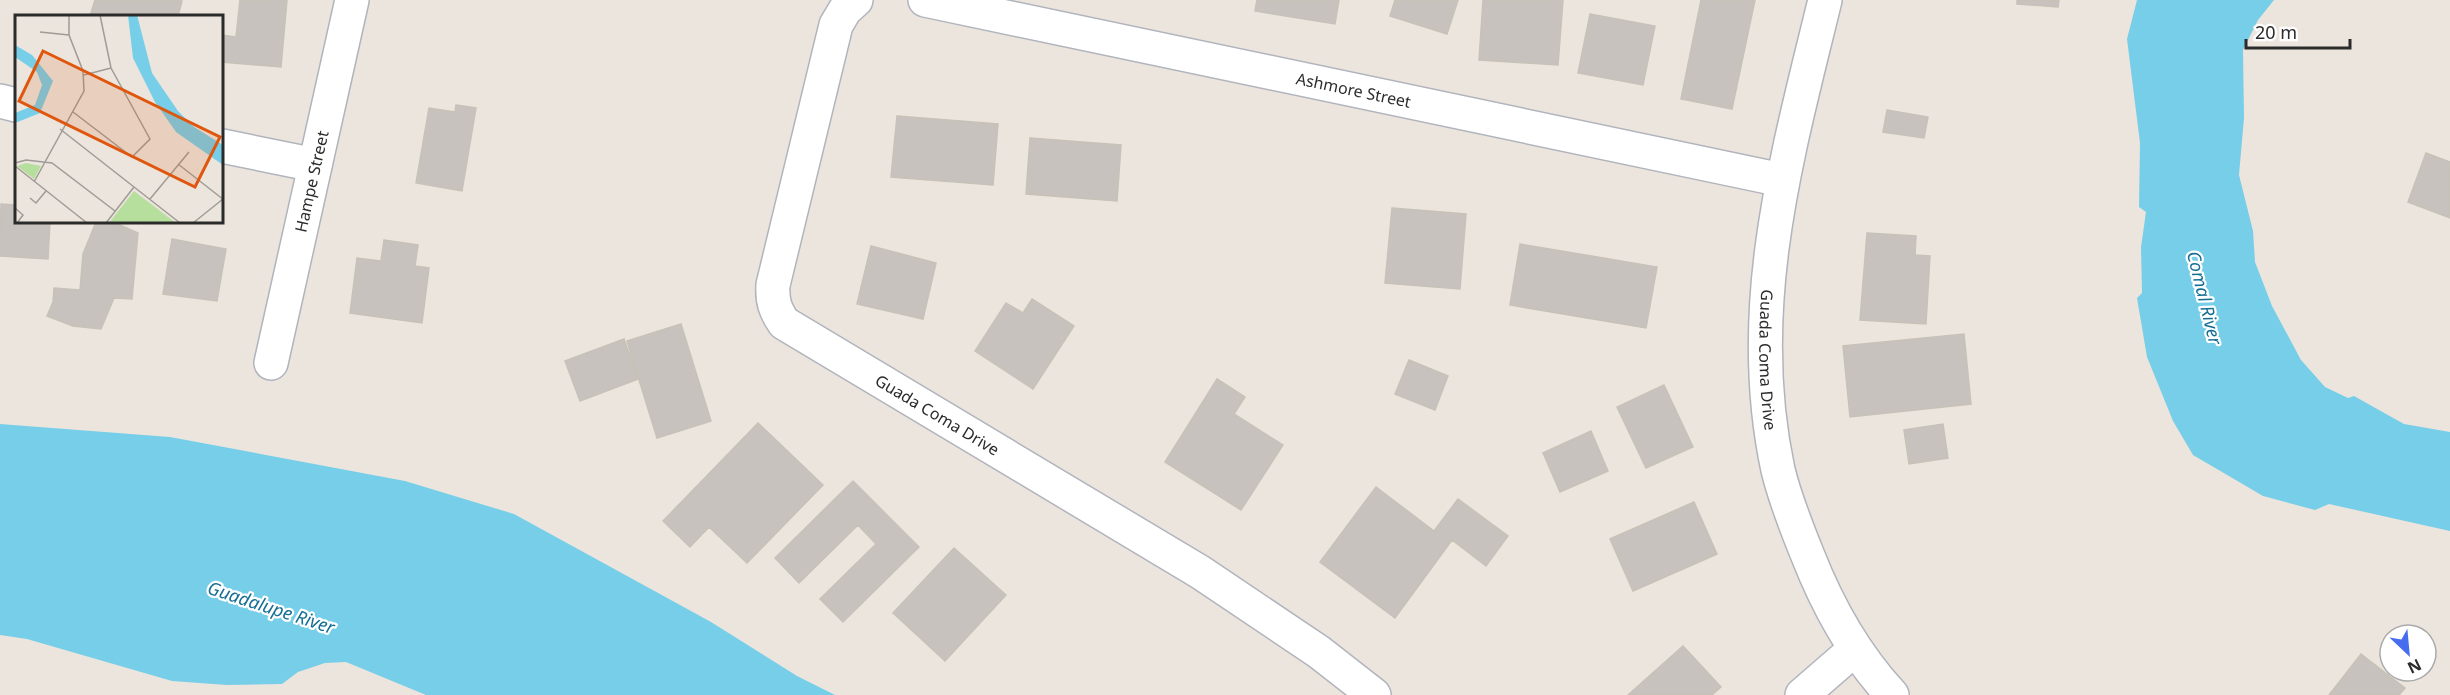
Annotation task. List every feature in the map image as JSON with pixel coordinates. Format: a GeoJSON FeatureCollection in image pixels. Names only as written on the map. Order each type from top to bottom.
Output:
{"type":"FeatureCollection","features":[{"type":"Feature","properties":{"kind":"street","name":"Hampe Street"},"geometry":{"type":"LineString","coordinates":[[271,363],[352,0]]}},
{"type":"Feature","properties":{"kind":"street","name":"Guada Coma Drive"},"geometry":{"type":"LineString","coordinates":[[856,0],[845,10],[836,25],[773,285],[772,300],[784,323],[1200,572],[1319,652],[1374,695]]}},
{"type":"Feature","properties":{"kind":"street","name":"Ashmore Street"},"geometry":{"type":"LineString","coordinates":[[925,0],[1782,180]]}},
{"type":"Feature","properties":{"kind":"street","name":"Guada Coma Drive"},"geometry":{"type":"LineString","coordinates":[[1825,0],[1782,180],[1765,316],[1767,392],[1778,471],[1797,529],[1816,575],[1855,649],[1893,695]]}},
{"type":"Feature","properties":{"kind":"street"},"geometry":{"type":"LineString","coordinates":[[0,101],[15,105]]}},
{"type":"Feature","properties":{"kind":"street"},"geometry":{"type":"LineString","coordinates":[[224,146],[315,165]]}},
{"type":"Feature","properties":{"kind":"street"},"geometry":{"type":"LineString","coordinates":[[1802,695],[1855,649]]}},
{"type":"Feature","properties":{"kind":"water","name":"Comal River"},"geometry":{"type":"Polygon","coordinates":[[[2137,0],[2274,0],[2258,20],[2243,50],[2244,118],[2239,175],[2253,231],[2255,262],[2272,306],[2301,360],[2325,387],[2348,398],[2354,396],[2404,424],[2450,432],[2450,531],[2329,504],[2315,510],[2263,496],[2193,455],[2173,421],[2147,357],[2137,298],[2142,293],[2141,247],[2146,212],[2139,207],[2140,143],[2127,39],[2137,0]]]}},
{"type":"Feature","properties":{"kind":"water","name":"Guadalupe River"},"geometry":{"type":"Polygon","coordinates":[[[0,424],[170,437],[405,481],[514,514],[711,622],[797,676],[835,695],[426,695],[346,662],[325,663],[298,672],[282,684],[227,685],[172,681],[27,639],[0,635],[0,424]]]}},
{"type":"Feature","properties":{"kind":"building"},"geometry":{"type":"Polygon","coordinates":[[[95,0],[182,1],[178,15],[90,15],[95,0]]]}},
{"type":"Feature","properties":{"kind":"building"},"geometry":{"type":"Polygon","coordinates":[[[240,0],[287,0],[281,67],[224,62],[224,35],[236,37],[240,0]]]}},
{"type":"Feature","properties":{"kind":"building"},"geometry":{"type":"Polygon","coordinates":[[[1257,0],[1339,0],[1335,24],[1255,11],[1257,0]]]}},
{"type":"Feature","properties":{"kind":"building"},"geometry":{"type":"Polygon","coordinates":[[[1395,0],[1458,0],[1447,34],[1390,16],[1395,0]]]}},
{"type":"Feature","properties":{"kind":"building"},"geometry":{"type":"Polygon","coordinates":[[[1483,0],[1563,0],[1558,65],[1479,60],[1483,0]]]}},
{"type":"Feature","properties":{"kind":"building"},"geometry":{"type":"Polygon","coordinates":[[[1701,0],[1755,0],[1732,109],[1681,99],[1701,0]]]}},
{"type":"Feature","properties":{"kind":"building"},"geometry":{"type":"Polygon","coordinates":[[[2017,0],[2059,0],[2058,7],[2017,4],[2017,0]]]}},
{"type":"Feature","properties":{"kind":"building"},"geometry":{"type":"Polygon","coordinates":[[[1590,14],[1655,26],[1643,85],[1578,73],[1590,14]]]}},
{"type":"Feature","properties":{"kind":"building"},"geometry":{"type":"Polygon","coordinates":[[[456,105],[476,108],[462,191],[416,183],[429,108],[455,112],[456,105]]]}},
{"type":"Feature","properties":{"kind":"building"},"geometry":{"type":"Polygon","coordinates":[[[1887,110],[1928,117],[1924,138],[1883,132],[1887,110]]]}},
{"type":"Feature","properties":{"kind":"building"},"geometry":{"type":"Polygon","coordinates":[[[897,116],[998,124],[993,185],[891,177],[897,116]]]}},
{"type":"Feature","properties":{"kind":"building"},"geometry":{"type":"Polygon","coordinates":[[[1030,138],[1121,145],[1117,201],[1026,194],[1030,138]]]}},
{"type":"Feature","properties":{"kind":"building"},"geometry":{"type":"Polygon","coordinates":[[[2426,153],[2450,162],[2450,218],[2408,202],[2426,153]]]}},
{"type":"Feature","properties":{"kind":"building"},"geometry":{"type":"Polygon","coordinates":[[[1,204],[15,205],[15,224],[50,224],[48,259],[0,256],[1,204]]]}},
{"type":"Feature","properties":{"kind":"building"},"geometry":{"type":"Polygon","coordinates":[[[1392,208],[1466,214],[1460,289],[1385,283],[1392,208]]]}},
{"type":"Feature","properties":{"kind":"building"},"geometry":{"type":"Polygon","coordinates":[[[95,224],[118,224],[138,233],[132,299],[114,298],[101,329],[73,326],[47,316],[53,302],[54,288],[80,290],[83,254],[95,224]]]}},
{"type":"Feature","properties":{"kind":"building"},"geometry":{"type":"Polygon","coordinates":[[[1867,233],[1916,236],[1915,255],[1930,256],[1926,324],[1860,320],[1867,233]]]}},
{"type":"Feature","properties":{"kind":"building"},"geometry":{"type":"Polygon","coordinates":[[[172,239],[226,249],[217,301],[163,294],[172,239]]]}},
{"type":"Feature","properties":{"kind":"building"},"geometry":{"type":"Polygon","coordinates":[[[384,240],[418,245],[415,266],[429,268],[422,323],[350,313],[357,258],[381,261],[384,240]]]}},
{"type":"Feature","properties":{"kind":"building"},"geometry":{"type":"Polygon","coordinates":[[[1520,244],[1657,267],[1646,328],[1510,305],[1520,244]]]}},
{"type":"Feature","properties":{"kind":"building"},"geometry":{"type":"Polygon","coordinates":[[[871,246],[936,263],[923,319],[857,304],[871,246]]]}},
{"type":"Feature","properties":{"kind":"building"},"geometry":{"type":"Polygon","coordinates":[[[1032,299],[1074,326],[1033,389],[975,351],[1006,303],[1023,313],[1032,299]]]}},
{"type":"Feature","properties":{"kind":"building"},"geometry":{"type":"Polygon","coordinates":[[[681,324],[711,421],[657,438],[627,341],[681,324]]]}},
{"type":"Feature","properties":{"kind":"building"},"geometry":{"type":"Polygon","coordinates":[[[1964,334],[1971,404],[1850,417],[1843,346],[1964,334]]]}},
{"type":"Feature","properties":{"kind":"building"},"geometry":{"type":"Polygon","coordinates":[[[624,339],[638,379],[580,401],[565,361],[624,339]]]}},
{"type":"Feature","properties":{"kind":"building"},"geometry":{"type":"Polygon","coordinates":[[[1409,360],[1448,376],[1435,410],[1395,394],[1409,360]]]}},
{"type":"Feature","properties":{"kind":"building"},"geometry":{"type":"Polygon","coordinates":[[[1217,379],[1245,397],[1234,414],[1283,445],[1241,510],[1165,462],[1217,379]]]}},
{"type":"Feature","properties":{"kind":"building"},"geometry":{"type":"Polygon","coordinates":[[[1664,385],[1693,447],[1646,468],[1617,407],[1664,385]]]}},
{"type":"Feature","properties":{"kind":"building"},"geometry":{"type":"Polygon","coordinates":[[[758,423],[823,485],[747,563],[709,527],[690,547],[663,521],[758,423]]]}},
{"type":"Feature","properties":{"kind":"building"},"geometry":{"type":"Polygon","coordinates":[[[1943,424],[1948,458],[1909,464],[1904,430],[1943,424]]]}},
{"type":"Feature","properties":{"kind":"building"},"geometry":{"type":"Polygon","coordinates":[[[1591,431],[1608,471],[1560,492],[1543,453],[1591,431]]]}},
{"type":"Feature","properties":{"kind":"building"},"geometry":{"type":"Polygon","coordinates":[[[853,481],[919,547],[843,622],[820,599],[876,544],[858,525],[799,583],[775,558],[853,481]]]}},
{"type":"Feature","properties":{"kind":"building"},"geometry":{"type":"Polygon","coordinates":[[[1376,487],[1434,531],[1458,499],[1508,536],[1486,566],[1452,540],[1395,618],[1320,562],[1376,487]]]}},
{"type":"Feature","properties":{"kind":"building"},"geometry":{"type":"Polygon","coordinates":[[[1694,502],[1717,554],[1633,591],[1610,539],[1694,502]]]}},
{"type":"Feature","properties":{"kind":"building"},"geometry":{"type":"Polygon","coordinates":[[[954,548],[1006,595],[945,661],[893,613],[954,548]]]}},
{"type":"Feature","properties":{"kind":"building"},"geometry":{"type":"Polygon","coordinates":[[[1683,646],[1721,687],[1712,695],[1628,695],[1683,646]]]}},
{"type":"Feature","properties":{"kind":"building"},"geometry":{"type":"Polygon","coordinates":[[[2361,654],[2378,667],[2378,683],[2399,683],[2405,688],[2399,695],[2329,695],[2361,654]]]}}]}
